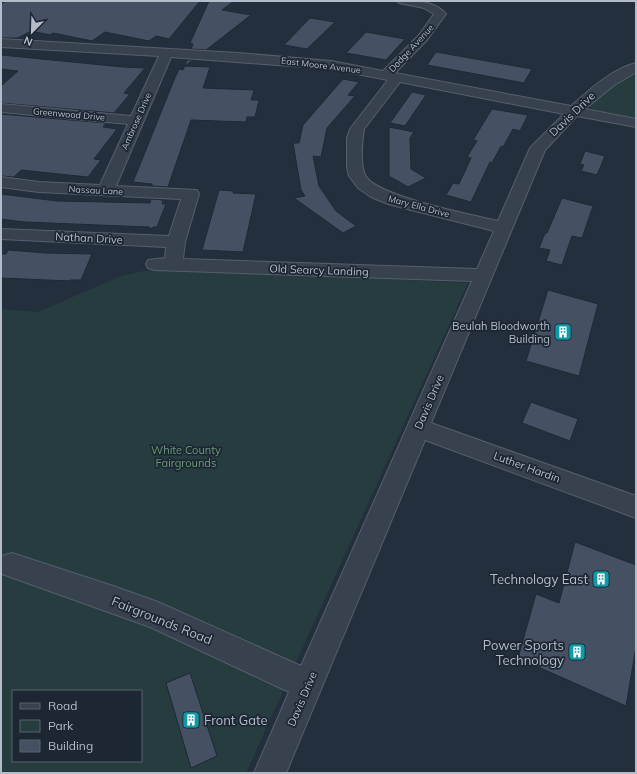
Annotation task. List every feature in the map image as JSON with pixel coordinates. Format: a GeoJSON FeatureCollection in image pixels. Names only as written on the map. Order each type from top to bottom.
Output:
{"type":"FeatureCollection","features":[{"type":"Feature","properties":{"kind":"street","name":"Dodge Avenue"},"geometry":{"type":"LineString","coordinates":[[392,76],[438,19],[440,14],[437,10],[429,6],[403,1]]}},
{"type":"Feature","properties":{"kind":"street","name":"East Moore Avenue"},"geometry":{"type":"LineString","coordinates":[[1,43],[167,52],[304,62],[392,76],[636,123]]}},
{"type":"Feature","properties":{"kind":"street","name":"Ambrose Drive"},"geometry":{"type":"LineString","coordinates":[[106,190],[167,52]]}},
{"type":"Feature","properties":{"kind":"street","name":"Davis Drive"},"geometry":{"type":"LineString","coordinates":[[270,773],[538,148],[596,91],[636,67]]}},
{"type":"Feature","properties":{"kind":"street","name":"Mary Ella Drive"},"geometry":{"type":"LineString","coordinates":[[392,76],[357,129],[355,138],[357,176],[364,185],[377,193],[394,200],[503,228]]}},
{"type":"Feature","properties":{"kind":"street","name":"Greenwood Drive"},"geometry":{"type":"LineString","coordinates":[[1,108],[137,121]]}},
{"type":"Feature","properties":{"kind":"street","name":"Nassau Lane"},"geometry":{"type":"LineString","coordinates":[[1,182],[39,187],[191,194],[176,242]]}},
{"type":"Feature","properties":{"kind":"street","name":"Nathan Drive"},"geometry":{"type":"LineString","coordinates":[[1,234],[176,242]]}},
{"type":"Feature","properties":{"kind":"street","name":"Old Searcy Landing"},"geometry":{"type":"LineString","coordinates":[[176,242],[164,264],[483,275]]}},
{"type":"Feature","properties":{"kind":"street","name":"Luther Hardin"},"geometry":{"type":"LineString","coordinates":[[418,428],[636,507]]}},
{"type":"Feature","properties":{"kind":"street","name":"Fairgrounds Road"},"geometry":{"type":"LineString","coordinates":[[12,565],[116,600],[158,616],[308,685]]}},
{"type":"Feature","properties":{"kind":"green space"},"geometry":{"type":"Polygon","coordinates":[[[636,72],[636,119],[594,110],[589,105],[606,90],[636,72]]]}},
{"type":"Feature","properties":{"kind":"green space","name":"White County Fairgrounds"},"geometry":{"type":"Polygon","coordinates":[[[148,270],[247,272],[468,283],[246,773],[1,773],[1,309],[38,312],[121,276],[148,270]]]}},
{"type":"Feature","properties":{"kind":"building"},"geometry":{"type":"Polygon","coordinates":[[[6,1],[200,1],[169,39],[156,36],[149,41],[105,32],[92,41],[53,33],[50,35],[31,31],[18,38],[1,38],[1,4],[6,1]]]}},
{"type":"Feature","properties":{"kind":"building"},"geometry":{"type":"Polygon","coordinates":[[[209,1],[234,1],[222,10],[251,15],[206,50],[191,49],[193,44],[190,43],[209,1]]]}},
{"type":"Feature","properties":{"kind":"building"},"geometry":{"type":"Polygon","coordinates":[[[310,18],[335,22],[307,49],[284,45],[310,18]]]}},
{"type":"Feature","properties":{"kind":"building"},"geometry":{"type":"Polygon","coordinates":[[[366,32],[405,39],[386,60],[346,53],[366,32]]]}},
{"type":"Feature","properties":{"kind":"building"},"geometry":{"type":"Polygon","coordinates":[[[436,52],[532,69],[524,83],[427,65],[436,52]]]}},
{"type":"Feature","properties":{"kind":"building"},"geometry":{"type":"Polygon","coordinates":[[[1,55],[145,68],[124,93],[130,94],[114,113],[1,103],[1,86],[18,71],[1,69],[1,55]]]}},
{"type":"Feature","properties":{"kind":"building"},"geometry":{"type":"Polygon","coordinates":[[[187,60],[193,60],[185,66],[210,67],[203,88],[254,90],[251,100],[259,100],[255,117],[247,117],[246,122],[191,120],[168,187],[152,186],[152,184],[133,182],[174,80],[179,69],[183,70],[187,60]]]}},
{"type":"Feature","properties":{"kind":"building"},"geometry":{"type":"Polygon","coordinates":[[[343,79],[359,82],[348,95],[355,96],[327,128],[321,157],[313,156],[319,186],[336,211],[356,226],[343,233],[294,198],[305,196],[301,190],[293,143],[299,143],[303,125],[343,79]]]}},
{"type":"Feature","properties":{"kind":"building"},"geometry":{"type":"Polygon","coordinates":[[[412,92],[426,95],[405,126],[390,123],[412,92]]]}},
{"type":"Feature","properties":{"kind":"building"},"geometry":{"type":"Polygon","coordinates":[[[492,109],[528,115],[520,131],[513,129],[503,147],[501,146],[492,163],[490,162],[471,202],[446,195],[453,183],[459,184],[471,158],[467,157],[477,141],[473,140],[492,109]]]}},
{"type":"Feature","properties":{"kind":"building"},"geometry":{"type":"Polygon","coordinates":[[[1,114],[106,123],[103,127],[117,129],[94,159],[101,160],[88,177],[21,170],[14,177],[1,176],[1,114]]]}},
{"type":"Feature","properties":{"kind":"building"},"geometry":{"type":"Polygon","coordinates":[[[389,127],[414,132],[410,138],[411,169],[426,178],[408,187],[389,176],[389,127]]]}},
{"type":"Feature","properties":{"kind":"building"},"geometry":{"type":"Polygon","coordinates":[[[585,151],[605,156],[597,175],[581,171],[584,165],[580,164],[585,151]]]}},
{"type":"Feature","properties":{"kind":"building"},"geometry":{"type":"Polygon","coordinates":[[[219,190],[234,191],[233,193],[256,194],[243,252],[202,250],[219,190]]]}},
{"type":"Feature","properties":{"kind":"building"},"geometry":{"type":"Polygon","coordinates":[[[1,194],[57,201],[150,203],[151,199],[163,200],[162,204],[166,204],[157,227],[153,227],[152,229],[149,227],[24,222],[1,219],[1,194]]]}},
{"type":"Feature","properties":{"kind":"building"},"geometry":{"type":"Polygon","coordinates":[[[562,198],[593,206],[582,238],[572,236],[562,265],[546,261],[550,250],[539,248],[562,198]]]}},
{"type":"Feature","properties":{"kind":"building"},"geometry":{"type":"Polygon","coordinates":[[[8,250],[45,253],[92,254],[81,280],[70,281],[1,278],[1,254],[6,254],[8,250]]]}},
{"type":"Feature","properties":{"kind":"building","name":"Beulah Bloodworth Building"},"geometry":{"type":"Polygon","coordinates":[[[548,290],[598,304],[579,376],[526,361],[548,290]]]}},
{"type":"Feature","properties":{"kind":"building"},"geometry":{"type":"Polygon","coordinates":[[[531,402],[578,419],[570,441],[522,423],[531,402]]]}},
{"type":"Feature","properties":{"kind":"building","name":"Power Sports Technology"},"geometry":{"type":"Polygon","coordinates":[[[575,542],[636,565],[636,647],[626,706],[518,658],[536,594],[559,603],[575,542]]]}},
{"type":"Feature","properties":{"kind":"building","name":"Front Gate"},"geometry":{"type":"Polygon","coordinates":[[[190,673],[217,756],[191,768],[166,683],[190,673]]]}},
{"type":"Feature","properties":{"kind":"place","name":"Beulah Bloodworth Building"},"geometry":{"type":"Point","coordinates":[563,332]}},
{"type":"Feature","properties":{"kind":"place","name":"Technology East"},"geometry":{"type":"Point","coordinates":[601,579]}},
{"type":"Feature","properties":{"kind":"place","name":"Power Sports Technology"},"geometry":{"type":"Point","coordinates":[577,652]}},
{"type":"Feature","properties":{"kind":"place","name":"Front Gate"},"geometry":{"type":"Point","coordinates":[191,720]}}]}
